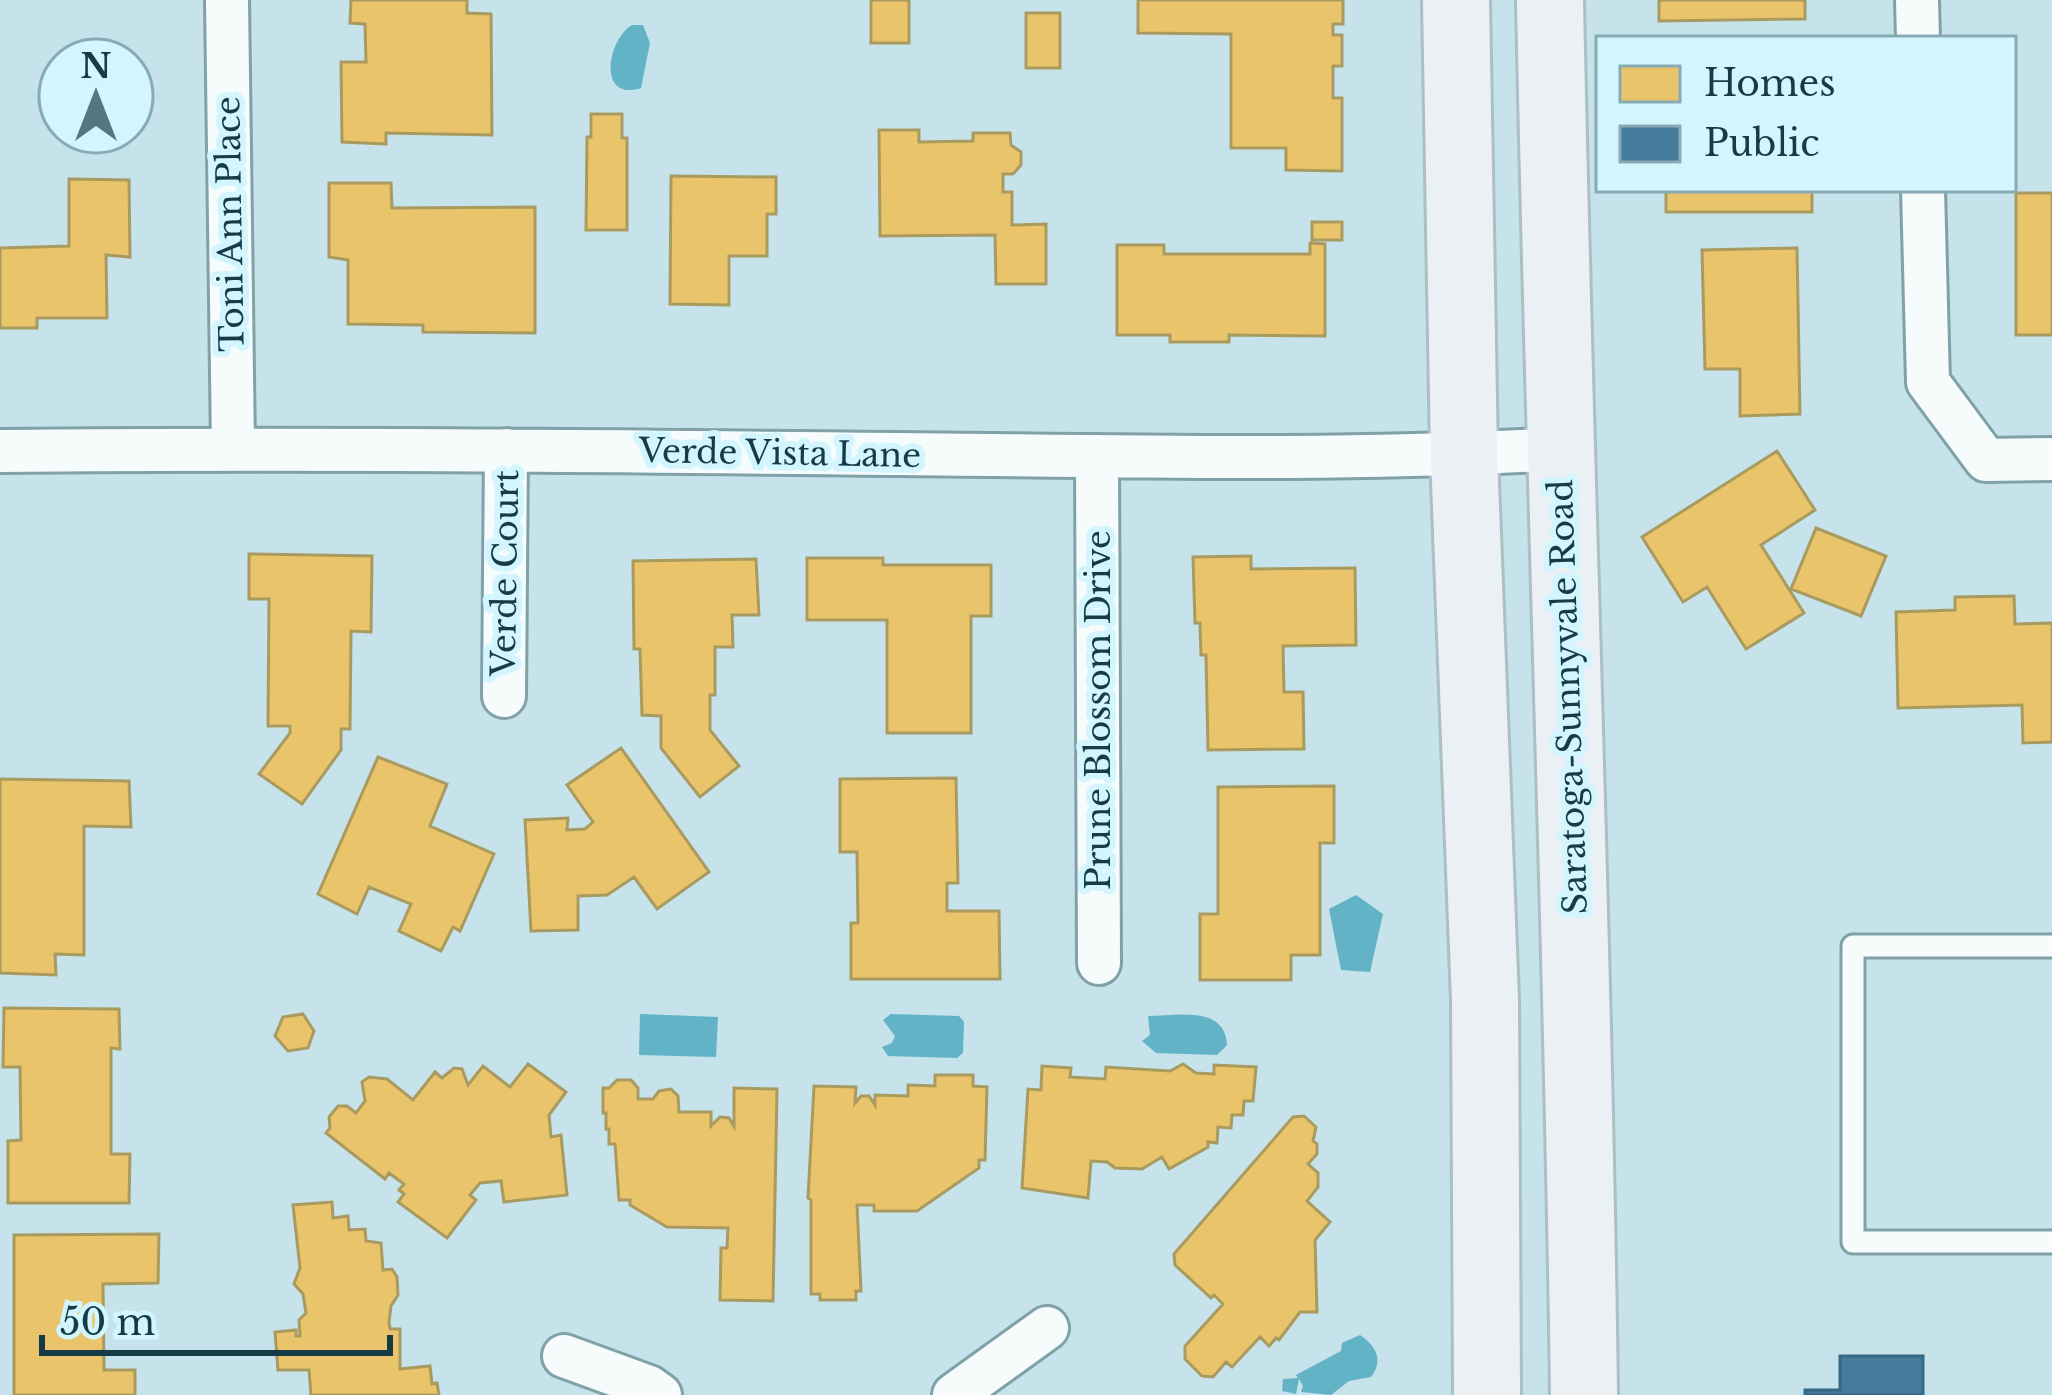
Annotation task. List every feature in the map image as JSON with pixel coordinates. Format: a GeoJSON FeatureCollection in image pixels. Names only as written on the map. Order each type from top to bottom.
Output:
{"type":"FeatureCollection","features":[{"type":"Feature","properties":{"kind":"main road"},"geometry":{"type":"LineString","coordinates":[[1456,0],[1464,454],[1485,1000],[1487,1395]]}},
{"type":"Feature","properties":{"kind":"main road","name":"Saratoga-Sunnyvale Road"},"geometry":{"type":"LineString","coordinates":[[1550,0],[1559,449],[1579,997],[1584,1395]]}},
{"type":"Feature","properties":{"kind":"street","name":"Toni Ann Place"},"geometry":{"type":"LineString","coordinates":[[227,0],[233,448]]}},
{"type":"Feature","properties":{"kind":"street"},"geometry":{"type":"LineString","coordinates":[[1917,0],[1918,36]]}},
{"type":"Feature","properties":{"kind":"street"},"geometry":{"type":"LineString","coordinates":[[1923,192],[1928,382],[1986,460],[2052,460]]}},
{"type":"Feature","properties":{"kind":"street","name":"Verde Vista Lane"},"geometry":{"type":"LineString","coordinates":[[0,451],[233,448],[1097,456],[1559,449]]}},
{"type":"Feature","properties":{"kind":"street","name":"Verde Court"},"geometry":{"type":"LineString","coordinates":[[504,696],[506,450]]}},
{"type":"Feature","properties":{"kind":"street","name":"Prune Blossom Drive"},"geometry":{"type":"LineString","coordinates":[[1097,456],[1100,963]]}},
{"type":"Feature","properties":{"kind":"street"},"geometry":{"type":"LineString","coordinates":[[954,1395],[1047,1328]]}},
{"type":"Feature","properties":{"kind":"street"},"geometry":{"type":"LineString","coordinates":[[564,1356],[660,1395]]}},
{"type":"Feature","properties":{"kind":"lane"},"geometry":{"type":"LineString","coordinates":[[2052,946],[1853,946],[1853,1242],[2052,1242]]}},
{"type":"Feature","properties":{"kind":"water"},"geometry":{"type":"Polygon","coordinates":[[[632,25],[643,25],[650,43],[641,88],[627,90],[612,78],[611,67],[617,43],[632,25]]]}},
{"type":"Feature","properties":{"kind":"water"},"geometry":{"type":"Polygon","coordinates":[[[1356,895],[1383,914],[1370,972],[1341,970],[1329,909],[1356,895]]]}},
{"type":"Feature","properties":{"kind":"water"},"geometry":{"type":"Polygon","coordinates":[[[640,1014],[718,1017],[716,1057],[639,1055],[640,1014]]]}},
{"type":"Feature","properties":{"kind":"water"},"geometry":{"type":"Polygon","coordinates":[[[891,1014],[959,1016],[964,1022],[963,1053],[957,1058],[888,1056],[882,1047],[895,1036],[883,1020],[891,1014]]]}},
{"type":"Feature","properties":{"kind":"water"},"geometry":{"type":"Polygon","coordinates":[[[1148,1016],[1209,1018],[1224,1032],[1227,1045],[1217,1055],[1156,1053],[1142,1041],[1150,1035],[1148,1016]]]}},
{"type":"Feature","properties":{"kind":"water"},"geometry":{"type":"Polygon","coordinates":[[[1360,1335],[1376,1354],[1371,1377],[1349,1381],[1331,1395],[1301,1392],[1299,1379],[1296,1394],[1282,1391],[1283,1379],[1298,1378],[1296,1375],[1341,1351],[1342,1343],[1360,1335]]]}},
{"type":"Feature","properties":{"kind":"building: Homes"},"geometry":{"type":"Polygon","coordinates":[[[351,0],[467,0],[467,13],[491,14],[492,135],[386,133],[386,144],[342,142],[341,62],[366,62],[365,24],[350,23],[351,0]]]}},
{"type":"Feature","properties":{"kind":"building: Homes"},"geometry":{"type":"Polygon","coordinates":[[[871,0],[909,0],[909,43],[871,43],[871,0]]]}},
{"type":"Feature","properties":{"kind":"building: Homes"},"geometry":{"type":"Polygon","coordinates":[[[1138,0],[1343,0],[1343,24],[1333,24],[1333,35],[1342,35],[1342,66],[1333,66],[1333,98],[1342,98],[1342,171],[1286,170],[1286,148],[1231,148],[1231,34],[1138,33],[1138,0]]]}},
{"type":"Feature","properties":{"kind":"building: Homes"},"geometry":{"type":"Polygon","coordinates":[[[1659,0],[1805,0],[1805,19],[1659,21],[1659,0]]]}},
{"type":"Feature","properties":{"kind":"building: Homes"},"geometry":{"type":"Polygon","coordinates":[[[1026,13],[1060,13],[1060,68],[1026,68],[1026,13]]]}},
{"type":"Feature","properties":{"kind":"building: Homes"},"geometry":{"type":"Polygon","coordinates":[[[591,114],[622,114],[622,138],[627,138],[627,230],[586,230],[591,114]]]}},
{"type":"Feature","properties":{"kind":"building: Homes"},"geometry":{"type":"Polygon","coordinates":[[[879,130],[919,130],[919,142],[973,141],[973,133],[1010,133],[1011,145],[1021,152],[1021,165],[1013,174],[1003,174],[1003,192],[1012,192],[1012,225],[1046,224],[1046,284],[996,284],[995,235],[880,236],[879,130]]]}},
{"type":"Feature","properties":{"kind":"building: Homes"},"geometry":{"type":"Polygon","coordinates":[[[671,176],[776,177],[776,214],[767,214],[767,256],[729,256],[729,305],[670,304],[671,176]]]}},
{"type":"Feature","properties":{"kind":"building: Homes"},"geometry":{"type":"Polygon","coordinates":[[[69,179],[129,180],[130,257],[106,255],[107,318],[37,318],[37,328],[0,328],[0,248],[69,246],[69,179]]]}},
{"type":"Feature","properties":{"kind":"building: Homes"},"geometry":{"type":"Polygon","coordinates":[[[329,183],[391,183],[392,208],[535,207],[535,333],[423,332],[423,325],[348,324],[348,260],[329,257],[329,183]]]}},
{"type":"Feature","properties":{"kind":"building: Homes"},"geometry":{"type":"Polygon","coordinates":[[[1666,192],[1812,192],[1812,212],[1666,212],[1666,192]]]}},
{"type":"Feature","properties":{"kind":"building: Homes"},"geometry":{"type":"Polygon","coordinates":[[[2016,193],[2052,193],[2052,335],[2016,335],[2016,193]]]}},
{"type":"Feature","properties":{"kind":"building: Homes"},"geometry":{"type":"Polygon","coordinates":[[[1312,222],[1342,222],[1342,240],[1312,240],[1312,222]]]}},
{"type":"Feature","properties":{"kind":"building: Homes"},"geometry":{"type":"Polygon","coordinates":[[[1310,243],[1325,244],[1325,336],[1229,335],[1229,342],[1170,342],[1170,335],[1117,335],[1117,245],[1164,245],[1164,254],[1310,254],[1310,243]]]}},
{"type":"Feature","properties":{"kind":"building: Homes"},"geometry":{"type":"Polygon","coordinates":[[[1797,248],[1800,414],[1740,416],[1740,369],[1705,369],[1702,250],[1797,248]]]}},
{"type":"Feature","properties":{"kind":"building: Homes"},"geometry":{"type":"Polygon","coordinates":[[[1777,451],[1815,510],[1761,545],[1804,613],[1746,649],[1707,587],[1683,602],[1642,537],[1777,451]]]}},
{"type":"Feature","properties":{"kind":"building: Homes"},"geometry":{"type":"Polygon","coordinates":[[[1816,528],[1886,556],[1861,616],[1791,589],[1816,528]]]}},
{"type":"Feature","properties":{"kind":"building: Homes"},"geometry":{"type":"Polygon","coordinates":[[[249,554],[372,556],[371,632],[351,631],[350,729],[341,729],[341,750],[302,804],[259,774],[290,733],[290,726],[268,726],[269,599],[249,599],[249,554]]]}},
{"type":"Feature","properties":{"kind":"building: Homes"},"geometry":{"type":"Polygon","coordinates":[[[1251,556],[1251,569],[1355,568],[1356,645],[1283,646],[1284,692],[1303,692],[1304,749],[1208,750],[1206,655],[1201,655],[1200,623],[1195,623],[1193,557],[1251,556]]]}},
{"type":"Feature","properties":{"kind":"building: Homes"},"geometry":{"type":"Polygon","coordinates":[[[807,558],[883,558],[883,565],[991,565],[991,616],[971,616],[971,733],[887,733],[887,620],[807,620],[807,558]]]}},
{"type":"Feature","properties":{"kind":"building: Homes"},"geometry":{"type":"Polygon","coordinates":[[[756,559],[759,615],[732,615],[733,647],[715,647],[715,695],[710,695],[710,730],[739,766],[700,797],[661,748],[661,716],[642,715],[640,649],[634,649],[633,561],[756,559]]]}},
{"type":"Feature","properties":{"kind":"building: Homes"},"geometry":{"type":"Polygon","coordinates":[[[2014,596],[2015,624],[2052,623],[2052,742],[2023,743],[2022,705],[1898,708],[1896,612],[1955,610],[1955,597],[2014,596]]]}},
{"type":"Feature","properties":{"kind":"building: Homes"},"geometry":{"type":"Polygon","coordinates":[[[621,748],[709,872],[657,909],[634,877],[607,895],[578,896],[578,930],[531,931],[525,820],[568,818],[567,830],[585,829],[593,822],[567,785],[621,748]]]}},
{"type":"Feature","properties":{"kind":"building: Homes"},"geometry":{"type":"Polygon","coordinates":[[[378,757],[447,784],[430,826],[494,854],[460,931],[453,927],[441,951],[399,931],[411,904],[369,887],[357,914],[318,894],[378,757]]]}},
{"type":"Feature","properties":{"kind":"building: Homes"},"geometry":{"type":"Polygon","coordinates":[[[956,778],[958,883],[947,883],[947,911],[999,911],[1000,979],[851,979],[851,923],[858,923],[857,852],[840,852],[840,779],[956,778]]]}},
{"type":"Feature","properties":{"kind":"building: Homes"},"geometry":{"type":"Polygon","coordinates":[[[0,779],[129,781],[131,827],[84,826],[84,955],[55,954],[56,975],[0,973],[0,779]]]}},
{"type":"Feature","properties":{"kind":"building: Homes"},"geometry":{"type":"Polygon","coordinates":[[[1334,786],[1334,843],[1320,843],[1320,955],[1291,955],[1291,980],[1200,980],[1200,914],[1218,914],[1218,787],[1334,786]]]}},
{"type":"Feature","properties":{"kind":"building: Homes"},"geometry":{"type":"Polygon","coordinates":[[[4,1008],[119,1009],[120,1049],[111,1048],[111,1154],[130,1154],[129,1203],[8,1203],[8,1141],[21,1140],[20,1067],[3,1067],[4,1008]]]}},
{"type":"Feature","properties":{"kind":"building: Homes"},"geometry":{"type":"Polygon","coordinates":[[[303,1014],[314,1031],[308,1048],[288,1051],[275,1036],[283,1017],[303,1014]]]}},
{"type":"Feature","properties":{"kind":"building: Homes"},"geometry":{"type":"Polygon","coordinates":[[[528,1064],[566,1092],[549,1115],[551,1137],[561,1135],[567,1195],[504,1202],[501,1181],[480,1183],[470,1195],[476,1200],[447,1238],[398,1202],[404,1184],[389,1173],[385,1179],[326,1133],[329,1117],[338,1106],[356,1113],[365,1101],[362,1082],[369,1077],[387,1079],[413,1100],[435,1072],[442,1078],[454,1068],[462,1069],[468,1085],[483,1066],[510,1087],[528,1064]]]}},
{"type":"Feature","properties":{"kind":"building: Homes"},"geometry":{"type":"Polygon","coordinates":[[[1183,1064],[1196,1073],[1214,1074],[1214,1065],[1256,1067],[1253,1101],[1244,1101],[1243,1115],[1232,1115],[1231,1128],[1218,1127],[1217,1143],[1208,1142],[1208,1147],[1169,1169],[1162,1157],[1142,1169],[1091,1161],[1088,1198],[1022,1188],[1028,1089],[1041,1090],[1042,1066],[1071,1068],[1070,1077],[1105,1079],[1106,1067],[1170,1071],[1183,1064]]]}},
{"type":"Feature","properties":{"kind":"building: Homes"},"geometry":{"type":"Polygon","coordinates":[[[935,1075],[973,1075],[973,1086],[987,1087],[985,1160],[917,1211],[874,1211],[874,1205],[857,1205],[861,1291],[856,1291],[856,1300],[820,1300],[820,1294],[811,1294],[808,1198],[814,1086],[856,1087],[855,1103],[869,1096],[875,1105],[875,1095],[908,1096],[908,1085],[935,1086],[935,1075]]]}},
{"type":"Feature","properties":{"kind":"building: Homes"},"geometry":{"type":"Polygon","coordinates":[[[617,1080],[631,1080],[638,1088],[638,1099],[653,1099],[659,1091],[671,1089],[678,1096],[679,1112],[711,1112],[711,1126],[720,1117],[729,1118],[734,1126],[734,1088],[777,1089],[773,1301],[720,1300],[721,1248],[727,1248],[728,1228],[667,1227],[630,1205],[630,1200],[619,1200],[615,1144],[609,1144],[603,1113],[603,1088],[617,1080]]]}},
{"type":"Feature","properties":{"kind":"building: Homes"},"geometry":{"type":"Polygon","coordinates":[[[1304,1116],[1316,1127],[1313,1141],[1317,1144],[1317,1154],[1308,1164],[1318,1173],[1318,1187],[1307,1201],[1330,1222],[1315,1240],[1317,1312],[1300,1312],[1279,1340],[1269,1346],[1260,1337],[1232,1367],[1226,1362],[1213,1377],[1202,1376],[1185,1359],[1185,1346],[1223,1304],[1175,1265],[1174,1254],[1293,1117],[1304,1116]]]}},
{"type":"Feature","properties":{"kind":"building: Homes"},"geometry":{"type":"Polygon","coordinates":[[[332,1202],[333,1218],[348,1216],[349,1230],[365,1229],[366,1241],[381,1243],[383,1270],[392,1269],[397,1277],[398,1295],[389,1322],[390,1329],[400,1329],[400,1369],[430,1366],[439,1395],[311,1395],[309,1370],[278,1370],[275,1332],[296,1330],[300,1336],[299,1320],[306,1313],[303,1294],[294,1284],[300,1268],[293,1205],[332,1202]]]}},
{"type":"Feature","properties":{"kind":"building: Homes"},"geometry":{"type":"Polygon","coordinates":[[[159,1234],[158,1283],[103,1284],[104,1370],[135,1370],[135,1395],[14,1395],[14,1235],[159,1234]]]}},
{"type":"Feature","properties":{"kind":"building: Public"},"geometry":{"type":"Polygon","coordinates":[[[1840,1356],[1923,1356],[1923,1395],[1805,1395],[1805,1390],[1840,1390],[1840,1356]]]}}]}
